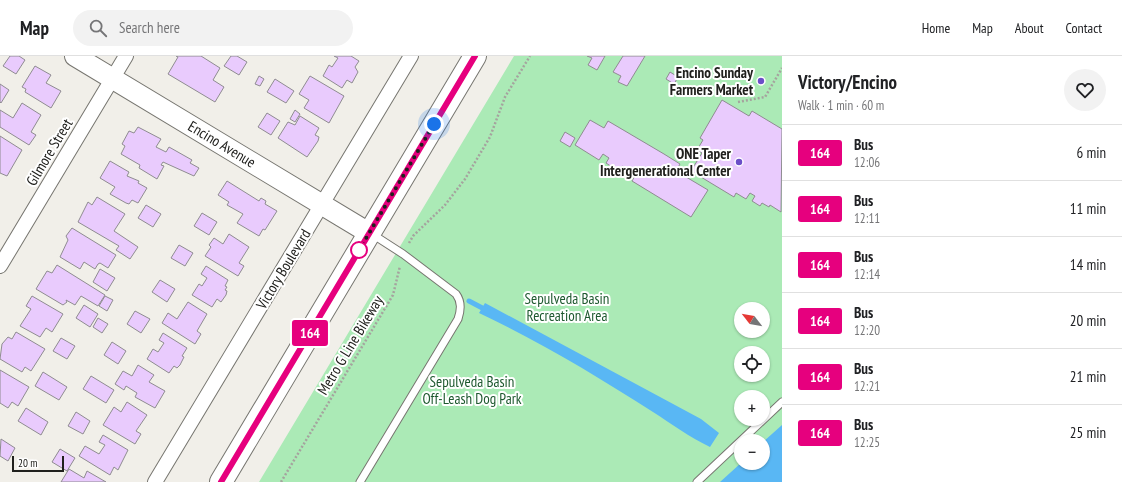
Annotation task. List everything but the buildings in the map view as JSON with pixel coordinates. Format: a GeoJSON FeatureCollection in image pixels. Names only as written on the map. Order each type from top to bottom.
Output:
{"type":"FeatureCollection","features":[{"type":"Feature","properties":{"kind":"main road"},"geometry":{"type":"LineString","coordinates":[[221,482],[475,56]]}},
{"type":"Feature","properties":{"kind":"street","name":"Encino Avenue"},"geometry":{"type":"LineString","coordinates":[[75,56],[369,233]]}},
{"type":"Feature","properties":{"kind":"street","name":"Gilmore Street"},"geometry":{"type":"LineString","coordinates":[[0,266],[126,56]]}},
{"type":"Feature","properties":{"kind":"street","name":"Victory Boulevard"},"geometry":{"type":"LineString","coordinates":[[155,482],[411,56]]}},
{"type":"Feature","properties":{"kind":"lane"},"geometry":{"type":"LineString","coordinates":[[360,482],[458,318],[460,311],[459,298],[456,294],[403,254],[369,233]]}},
{"type":"Feature","properties":{"kind":"lane"},"geometry":{"type":"LineString","coordinates":[[697,482],[782,402]]}},
{"type":"Feature","properties":{"kind":"path","name":"Metro G Line Bikeway"},"geometry":{"type":"LineString","coordinates":[[281,482],[393,295],[403,254],[413,236],[445,205],[465,180],[490,137],[505,97],[530,56]]}},
{"type":"Feature","properties":{"kind":"path"},"geometry":{"type":"LineString","coordinates":[[738,102],[765,97],[782,68]]}},
{"type":"Feature","properties":{"kind":"green space","name":"Sepulveda Basin Recreation Area"},"geometry":{"type":"Polygon","coordinates":[[[514,56],[782,56],[782,482],[259,482],[514,56]]]}},
{"type":"Feature","properties":{"kind":"water"},"geometry":{"type":"Polygon","coordinates":[[[485,303],[701,419],[719,433],[710,447],[702,443],[611,385],[524,335],[479,313],[485,303]]]}},
{"type":"Feature","properties":{"kind":"water"},"geometry":{"type":"Polygon","coordinates":[[[782,425],[782,482],[720,482],[734,469],[770,470],[770,436],[782,425]]]}},
{"type":"Feature","properties":{"kind":"waterway"},"geometry":{"type":"LineString","coordinates":[[469,301],[488,311]]}},
{"type":"Feature","properties":{"kind":"bus line","name":"164"},"geometry":{"type":"LineString","coordinates":[[221,482],[475,56]]}},
{"type":"Feature","properties":{"kind":"place","name":"Encino Sunday Farmers Market"},"geometry":{"type":"Point","coordinates":[761,81]}},
{"type":"Feature","properties":{"kind":"place","name":"ONE Taper Intergenerational Center"},"geometry":{"type":"Point","coordinates":[739,162]}},
{"type":"Feature","properties":{"kind":"route"},"geometry":{"type":"LineString","coordinates":[[359,250],[434,124]]}},
{"type":"Feature","properties":{"kind":"park label","name":"Sepulveda Basin Off-Leash Dog Park"},"geometry":{"type":"Point","coordinates":[472,390]}}]}
